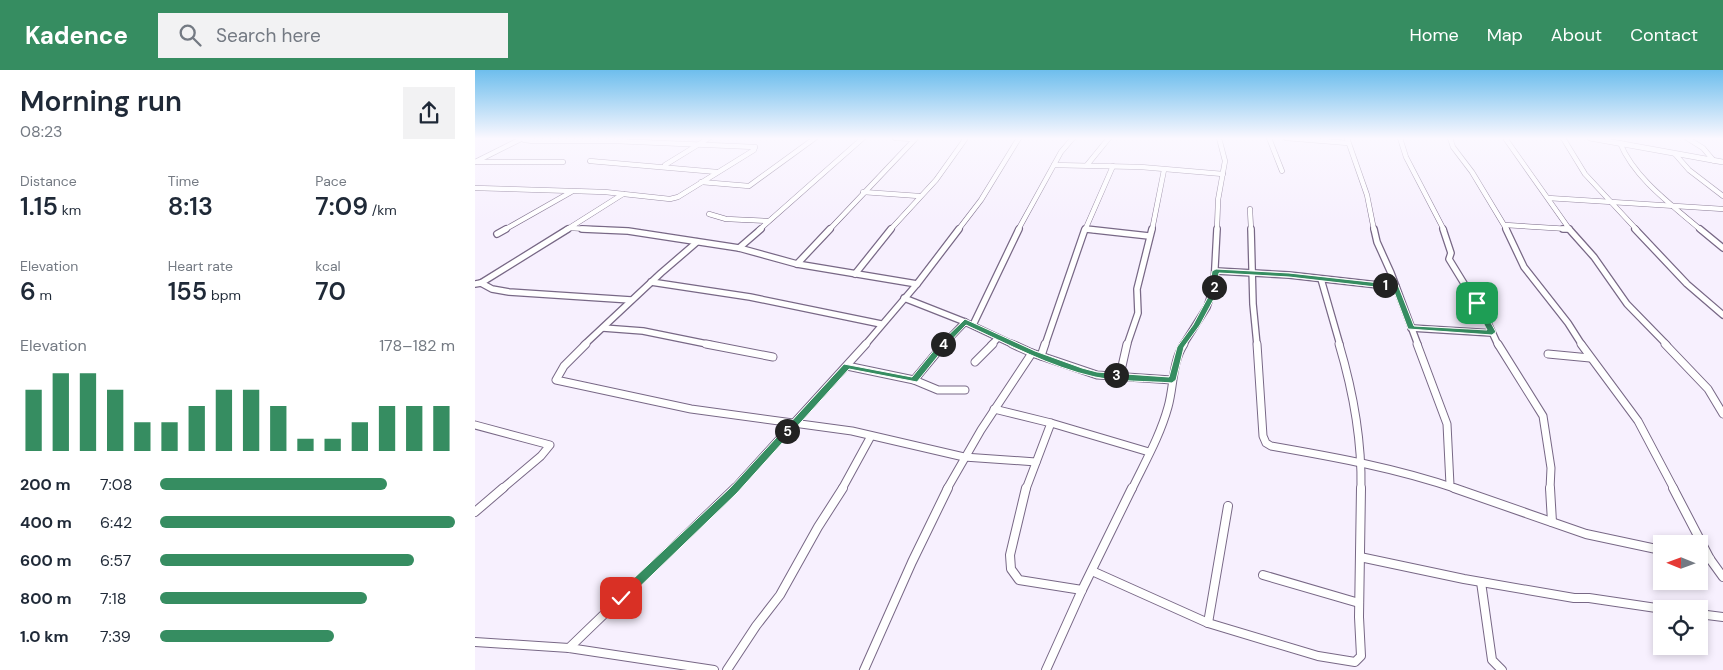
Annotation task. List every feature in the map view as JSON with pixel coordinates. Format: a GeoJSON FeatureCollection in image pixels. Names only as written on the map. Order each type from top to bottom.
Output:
{"type":"FeatureCollection","features":[{"type":"Feature","properties":{"kind":"street"},"geometry":{"type":"LineString","coordinates":[[663,166],[717,172]]}},
{"type":"Feature","properties":{"kind":"street"},"geometry":{"type":"LineString","coordinates":[[475,188],[572,191],[674,198],[727,166]]}},
{"type":"Feature","properties":{"kind":"street"},"geometry":{"type":"LineString","coordinates":[[701,182],[749,186],[776,166]]}},
{"type":"Feature","properties":{"kind":"street"},"geometry":{"type":"LineString","coordinates":[[739,248],[831,166]]}},
{"type":"Feature","properties":{"kind":"street"},"geometry":{"type":"LineString","coordinates":[[797,264],[889,166]]}},
{"type":"Feature","properties":{"kind":"street"},"geometry":{"type":"LineString","coordinates":[[855,274],[885,234],[936,180],[946,166]]}},
{"type":"Feature","properties":{"kind":"street"},"geometry":{"type":"LineString","coordinates":[[569,648],[733,490],[847,366],[903,298],[917,284],[981,200],[1002,166]]}},
{"type":"Feature","properties":{"kind":"street"},"geometry":{"type":"LineString","coordinates":[[973,325],[1010,244],[1054,166]]}},
{"type":"Feature","properties":{"kind":"street"},"geometry":{"type":"LineString","coordinates":[[1041,356],[1099,194],[1113,166],[1223,174]]}},
{"type":"Feature","properties":{"kind":"street"},"geometry":{"type":"LineString","coordinates":[[1047,670],[1081,590],[1162,428],[1169,405],[1172,380],[1181,347],[1196,325],[1211,297],[1216,271],[1217,212],[1224,166]]}},
{"type":"Feature","properties":{"kind":"street"},"geometry":{"type":"LineString","coordinates":[[1280,166],[1282,172]]}},
{"type":"Feature","properties":{"kind":"street"},"geometry":{"type":"LineString","coordinates":[[1356,166],[1367,195],[1377,242],[1396,287],[1447,424],[1450,485]]}},
{"type":"Feature","properties":{"kind":"street"},"geometry":{"type":"LineString","coordinates":[[1411,166],[1445,234],[1451,253],[1449,259],[1543,416],[1551,468],[1550,500],[1553,522]]}},
{"type":"Feature","properties":{"kind":"street"},"geometry":{"type":"LineString","coordinates":[[1467,166],[1505,225],[1524,267],[1568,323],[1590,358],[1644,432],[1710,559],[1723,577]]}},
{"type":"Feature","properties":{"kind":"street"},"geometry":{"type":"LineString","coordinates":[[1523,166],[1569,229],[1594,257],[1627,304],[1691,370],[1707,389],[1723,414]]}},
{"type":"Feature","properties":{"kind":"street"},"geometry":{"type":"LineString","coordinates":[[1580,166],[1609,202],[1688,286],[1723,315]]}},
{"type":"Feature","properties":{"kind":"street"},"geometry":{"type":"LineString","coordinates":[[1632,166],[1675,207],[1723,248]]}},
{"type":"Feature","properties":{"kind":"street"},"geometry":{"type":"LineString","coordinates":[[1686,166],[1723,196]]}},
{"type":"Feature","properties":{"kind":"street"},"geometry":{"type":"LineString","coordinates":[[1120,376],[1129,336],[1138,313],[1137,289],[1149,236],[1154,224],[1165,170]]}},
{"type":"Feature","properties":{"kind":"street"},"geometry":{"type":"LineString","coordinates":[[497,234],[572,191]]}},
{"type":"Feature","properties":{"kind":"street"},"geometry":{"type":"LineString","coordinates":[[863,192],[919,196]]}},
{"type":"Feature","properties":{"kind":"street"},"geometry":{"type":"LineString","coordinates":[[478,284],[623,194]]}},
{"type":"Feature","properties":{"kind":"street"},"geometry":{"type":"LineString","coordinates":[[1548,198],[1723,209]]}},
{"type":"Feature","properties":{"kind":"street"},"geometry":{"type":"LineString","coordinates":[[1250,208],[1255,339],[1261,387],[1263,436],[1266,443],[1271,446],[1362,462],[1450,485],[1587,534],[1653,548]]}},
{"type":"Feature","properties":{"kind":"street"},"geometry":{"type":"LineString","coordinates":[[709,214],[726,219],[769,221]]}},
{"type":"Feature","properties":{"kind":"street"},"geometry":{"type":"LineString","coordinates":[[1505,225],[1569,229]]}},
{"type":"Feature","properties":{"kind":"street"},"geometry":{"type":"LineString","coordinates":[[570,228],[628,231],[739,248],[797,264],[917,284]]}},
{"type":"Feature","properties":{"kind":"street"},"geometry":{"type":"LineString","coordinates":[[1086,229],[1149,236]]}},
{"type":"Feature","properties":{"kind":"street"},"geometry":{"type":"LineString","coordinates":[[697,242],[631,300],[561,369],[555,380],[691,409],[844,429],[964,457],[1036,462]]}},
{"type":"Feature","properties":{"kind":"street"},"geometry":{"type":"LineString","coordinates":[[1216,271],[1396,287]]}},
{"type":"Feature","properties":{"kind":"street"},"geometry":{"type":"LineString","coordinates":[[1092,571],[1208,623],[1317,656],[1355,662],[1361,656],[1359,603],[1362,462],[1353,388],[1321,279]]}},
{"type":"Feature","properties":{"kind":"street"},"geometry":{"type":"LineString","coordinates":[[651,282],[750,297],[881,324]]}},
{"type":"Feature","properties":{"kind":"street"},"geometry":{"type":"LineString","coordinates":[[478,284],[509,292],[631,300]]}},
{"type":"Feature","properties":{"kind":"street"},"geometry":{"type":"LineString","coordinates":[[903,298],[973,325],[1032,353],[1089,372],[1172,380]]}},
{"type":"Feature","properties":{"kind":"street"},"geometry":{"type":"LineString","coordinates":[[914,380],[943,344],[965,322]]}},
{"type":"Feature","properties":{"kind":"street"},"geometry":{"type":"LineString","coordinates":[[603,328],[643,331],[773,357]]}},
{"type":"Feature","properties":{"kind":"street"},"geometry":{"type":"LineString","coordinates":[[1411,328],[1492,332]]}},
{"type":"Feature","properties":{"kind":"street"},"geometry":{"type":"LineString","coordinates":[[975,362],[998,338]]}},
{"type":"Feature","properties":{"kind":"street"},"geometry":{"type":"LineString","coordinates":[[864,670],[912,560],[964,457],[1032,353]]}},
{"type":"Feature","properties":{"kind":"street"},"geometry":{"type":"LineString","coordinates":[[1548,354],[1590,358]]}},
{"type":"Feature","properties":{"kind":"street"},"geometry":{"type":"LineString","coordinates":[[847,366],[914,380],[936,390],[956,392],[965,390]]}},
{"type":"Feature","properties":{"kind":"street"},"geometry":{"type":"LineString","coordinates":[[994,409],[1051,423],[1149,452]]}},
{"type":"Feature","properties":{"kind":"street"},"geometry":{"type":"LineString","coordinates":[[1051,423],[1024,495],[1010,555],[1011,569],[1019,580],[1081,590]]}},
{"type":"Feature","properties":{"kind":"street"},"geometry":{"type":"LineString","coordinates":[[475,426],[550,445],[475,512]]}},
{"type":"Feature","properties":{"kind":"street"},"geometry":{"type":"LineString","coordinates":[[727,670],[756,626],[780,595],[818,527],[854,470],[871,436]]}},
{"type":"Feature","properties":{"kind":"street"},"geometry":{"type":"LineString","coordinates":[[1208,623],[1228,506]]}},
{"type":"Feature","properties":{"kind":"street"},"geometry":{"type":"LineString","coordinates":[[1360,557],[1481,582],[1519,587],[1574,598],[1589,598],[1653,608]]}},
{"type":"Feature","properties":{"kind":"street"},"geometry":{"type":"LineString","coordinates":[[1263,575],[1359,603]]}},
{"type":"Feature","properties":{"kind":"street"},"geometry":{"type":"LineString","coordinates":[[1481,582],[1492,660],[1502,670]]}},
{"type":"Feature","properties":{"kind":"street"},"geometry":{"type":"LineString","coordinates":[[1708,615],[1723,617]]}},
{"type":"Feature","properties":{"kind":"street"},"geometry":{"type":"LineString","coordinates":[[475,642],[569,648],[714,670]]}},
{"type":"Feature","properties":{"kind":"route"},"geometry":{"type":"LineString","coordinates":[[621,598],[733,490],[847,366],[914,380],[943,344],[965,322],[1032,353],[1080,370],[1097,374],[1172,380],[1178,352],[1207,307],[1215,285],[1216,271],[1289,275],[1396,287],[1411,328],[1492,332],[1477,303]]}}]}
